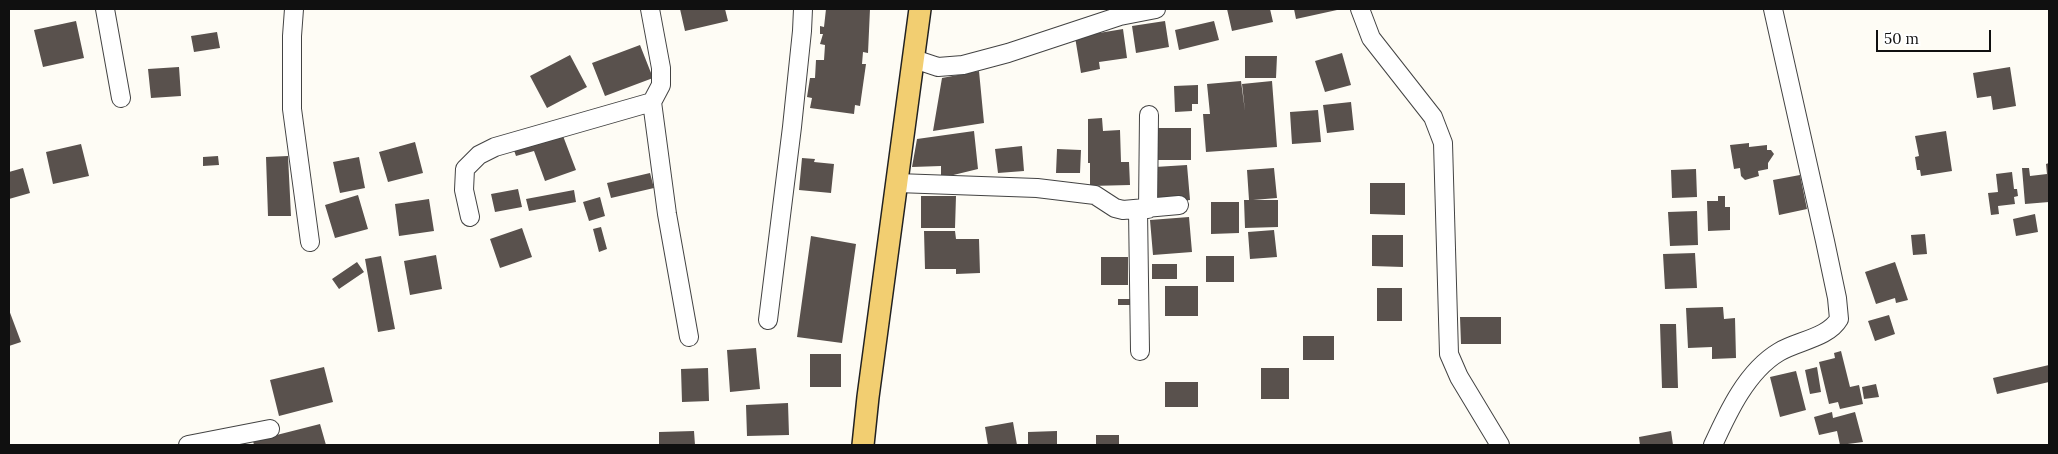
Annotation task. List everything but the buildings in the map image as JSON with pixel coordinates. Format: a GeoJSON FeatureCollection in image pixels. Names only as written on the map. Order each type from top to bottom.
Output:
{"type":"FeatureCollection","features":[{"type":"Feature","properties":{"kind":"main road"},"geometry":{"type":"LineString","coordinates":[[863,445],[920,9]]}},
{"type":"Feature","properties":{"kind":"street"},"geometry":{"type":"LineString","coordinates":[[104,9],[121,98]]}},
{"type":"Feature","properties":{"kind":"street"},"geometry":{"type":"LineString","coordinates":[[294,9],[292,109],[310,242]]}},
{"type":"Feature","properties":{"kind":"street"},"geometry":{"type":"LineString","coordinates":[[470,217],[464,190],[465,169],[479,155],[495,147],[652,102],[658,94],[661,85],[650,9]]}},
{"type":"Feature","properties":{"kind":"street"},"geometry":{"type":"LineString","coordinates":[[768,320],[803,9]]}},
{"type":"Feature","properties":{"kind":"street"},"geometry":{"type":"LineString","coordinates":[[914,58],[938,67],[963,65],[1008,53],[1120,16],[1156,9]]}},
{"type":"Feature","properties":{"kind":"street"},"geometry":{"type":"LineString","coordinates":[[1360,9],[1371,38],[1433,117],[1443,143],[1449,354],[1459,377],[1500,445]]}},
{"type":"Feature","properties":{"kind":"street"},"geometry":{"type":"LineString","coordinates":[[1713,445],[1742,391],[1766,362],[1780,351],[1830,329],[1839,318],[1826,241],[1773,9]]}},
{"type":"Feature","properties":{"kind":"street"},"geometry":{"type":"LineString","coordinates":[[652,102],[667,214],[689,337]]}},
{"type":"Feature","properties":{"kind":"street"},"geometry":{"type":"LineString","coordinates":[[1140,351],[1143,209],[1149,115]]}},
{"type":"Feature","properties":{"kind":"street"},"geometry":{"type":"LineString","coordinates":[[897,184],[1037,188],[1095,195],[1115,208],[1143,209],[1179,205]]}},
{"type":"Feature","properties":{"kind":"street"},"geometry":{"type":"LineString","coordinates":[[188,445],[270,429]]}}]}
